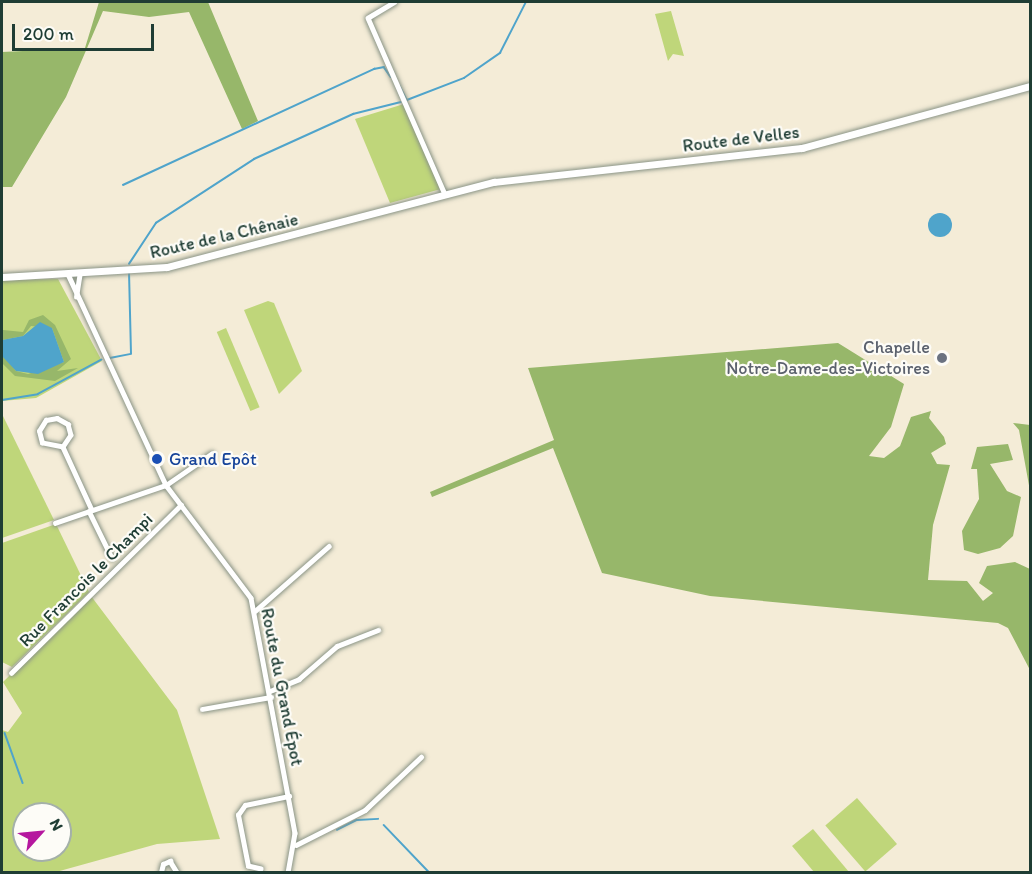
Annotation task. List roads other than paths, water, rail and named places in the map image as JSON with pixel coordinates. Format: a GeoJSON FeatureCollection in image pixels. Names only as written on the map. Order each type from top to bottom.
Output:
{"type":"FeatureCollection","features":[{"type":"Feature","properties":{"kind":"main road","name":"Route de Velles"},"geometry":{"type":"LineString","coordinates":[[447,193],[523,178],[802,148],[1030,86]]}},
{"type":"Feature","properties":{"kind":"main road","name":"Route de la Chênaie"},"geometry":{"type":"LineString","coordinates":[[2,277],[68,274],[189,263],[447,193]]}},
{"type":"Feature","properties":{"kind":"street"},"geometry":{"type":"LineString","coordinates":[[395,2],[368,18],[447,193]]}},
{"type":"Feature","properties":{"kind":"street","name":"Route du Grand Épot"},"geometry":{"type":"LineString","coordinates":[[78,303],[80,273]]}},
{"type":"Feature","properties":{"kind":"street","name":"Route du Grand Épot"},"geometry":{"type":"LineString","coordinates":[[68,274],[78,303],[166,485],[231,566],[255,611],[296,845],[288,873]]}},
{"type":"Feature","properties":{"kind":"street"},"geometry":{"type":"LineString","coordinates":[[57,418],[68,424],[71,435],[63,447],[42,443],[39,431],[46,420],[57,418]]}},
{"type":"Feature","properties":{"kind":"street"},"geometry":{"type":"LineString","coordinates":[[63,447],[112,558]]}},
{"type":"Feature","properties":{"kind":"street"},"geometry":{"type":"LineString","coordinates":[[55,523],[166,485],[211,454]]}},
{"type":"Feature","properties":{"kind":"street","name":"Rue Francois le Champi"},"geometry":{"type":"LineString","coordinates":[[11,673],[181,505]]}},
{"type":"Feature","properties":{"kind":"street"},"geometry":{"type":"LineString","coordinates":[[255,611],[330,546]]}},
{"type":"Feature","properties":{"kind":"street"},"geometry":{"type":"LineString","coordinates":[[202,709],[271,694],[299,679],[337,646],[378,630]]}},
{"type":"Feature","properties":{"kind":"street"},"geometry":{"type":"LineString","coordinates":[[296,845],[365,810],[421,757]]}},
{"type":"Feature","properties":{"kind":"street"},"geometry":{"type":"LineString","coordinates":[[261,869],[248,866],[238,815],[245,805],[289,796]]}},
{"type":"Feature","properties":{"kind":"street"},"geometry":{"type":"LineString","coordinates":[[161,873],[162,865],[170,861],[177,873]]}},
{"type":"Feature","properties":{"kind":"water"},"geometry":{"type":"Polygon","coordinates":[[[940,213],[949,216],[952,225],[949,234],[940,237],[931,234],[928,225],[931,216],[940,213]]]}},
{"type":"Feature","properties":{"kind":"water"},"geometry":{"type":"Polygon","coordinates":[[[40,322],[52,328],[64,362],[38,374],[16,371],[2,356],[2,340],[23,336],[40,322]]]}},
{"type":"Feature","properties":{"kind":"waterway"},"geometry":{"type":"LineString","coordinates":[[400,86],[407,100],[464,78],[500,53],[526,2]]}},
{"type":"Feature","properties":{"kind":"waterway"},"geometry":{"type":"LineString","coordinates":[[123,185],[374,69],[384,67],[391,77]]}},
{"type":"Feature","properties":{"kind":"waterway"},"geometry":{"type":"LineString","coordinates":[[129,264],[156,223],[254,159],[353,114],[401,102]]}},
{"type":"Feature","properties":{"kind":"waterway"},"geometry":{"type":"LineString","coordinates":[[110,358],[131,354],[129,274]]}},
{"type":"Feature","properties":{"kind":"waterway"},"geometry":{"type":"LineString","coordinates":[[2,400],[38,394],[101,360]]}},
{"type":"Feature","properties":{"kind":"waterway"},"geometry":{"type":"LineString","coordinates":[[5,733],[23,783]]}},
{"type":"Feature","properties":{"kind":"waterway"},"geometry":{"type":"LineString","coordinates":[[337,830],[357,820],[378,819]]}},
{"type":"Feature","properties":{"kind":"waterway"},"geometry":{"type":"LineString","coordinates":[[384,825],[429,872]]}},
{"type":"Feature","properties":{"kind":"place","name":"Chapelle Notre-Dame-des-Victoires"},"geometry":{"type":"Point","coordinates":[942,358]}},
{"type":"Feature","properties":{"kind":"place","name":"Grand Epôt"},"geometry":{"type":"Point","coordinates":[157,459]}}]}
